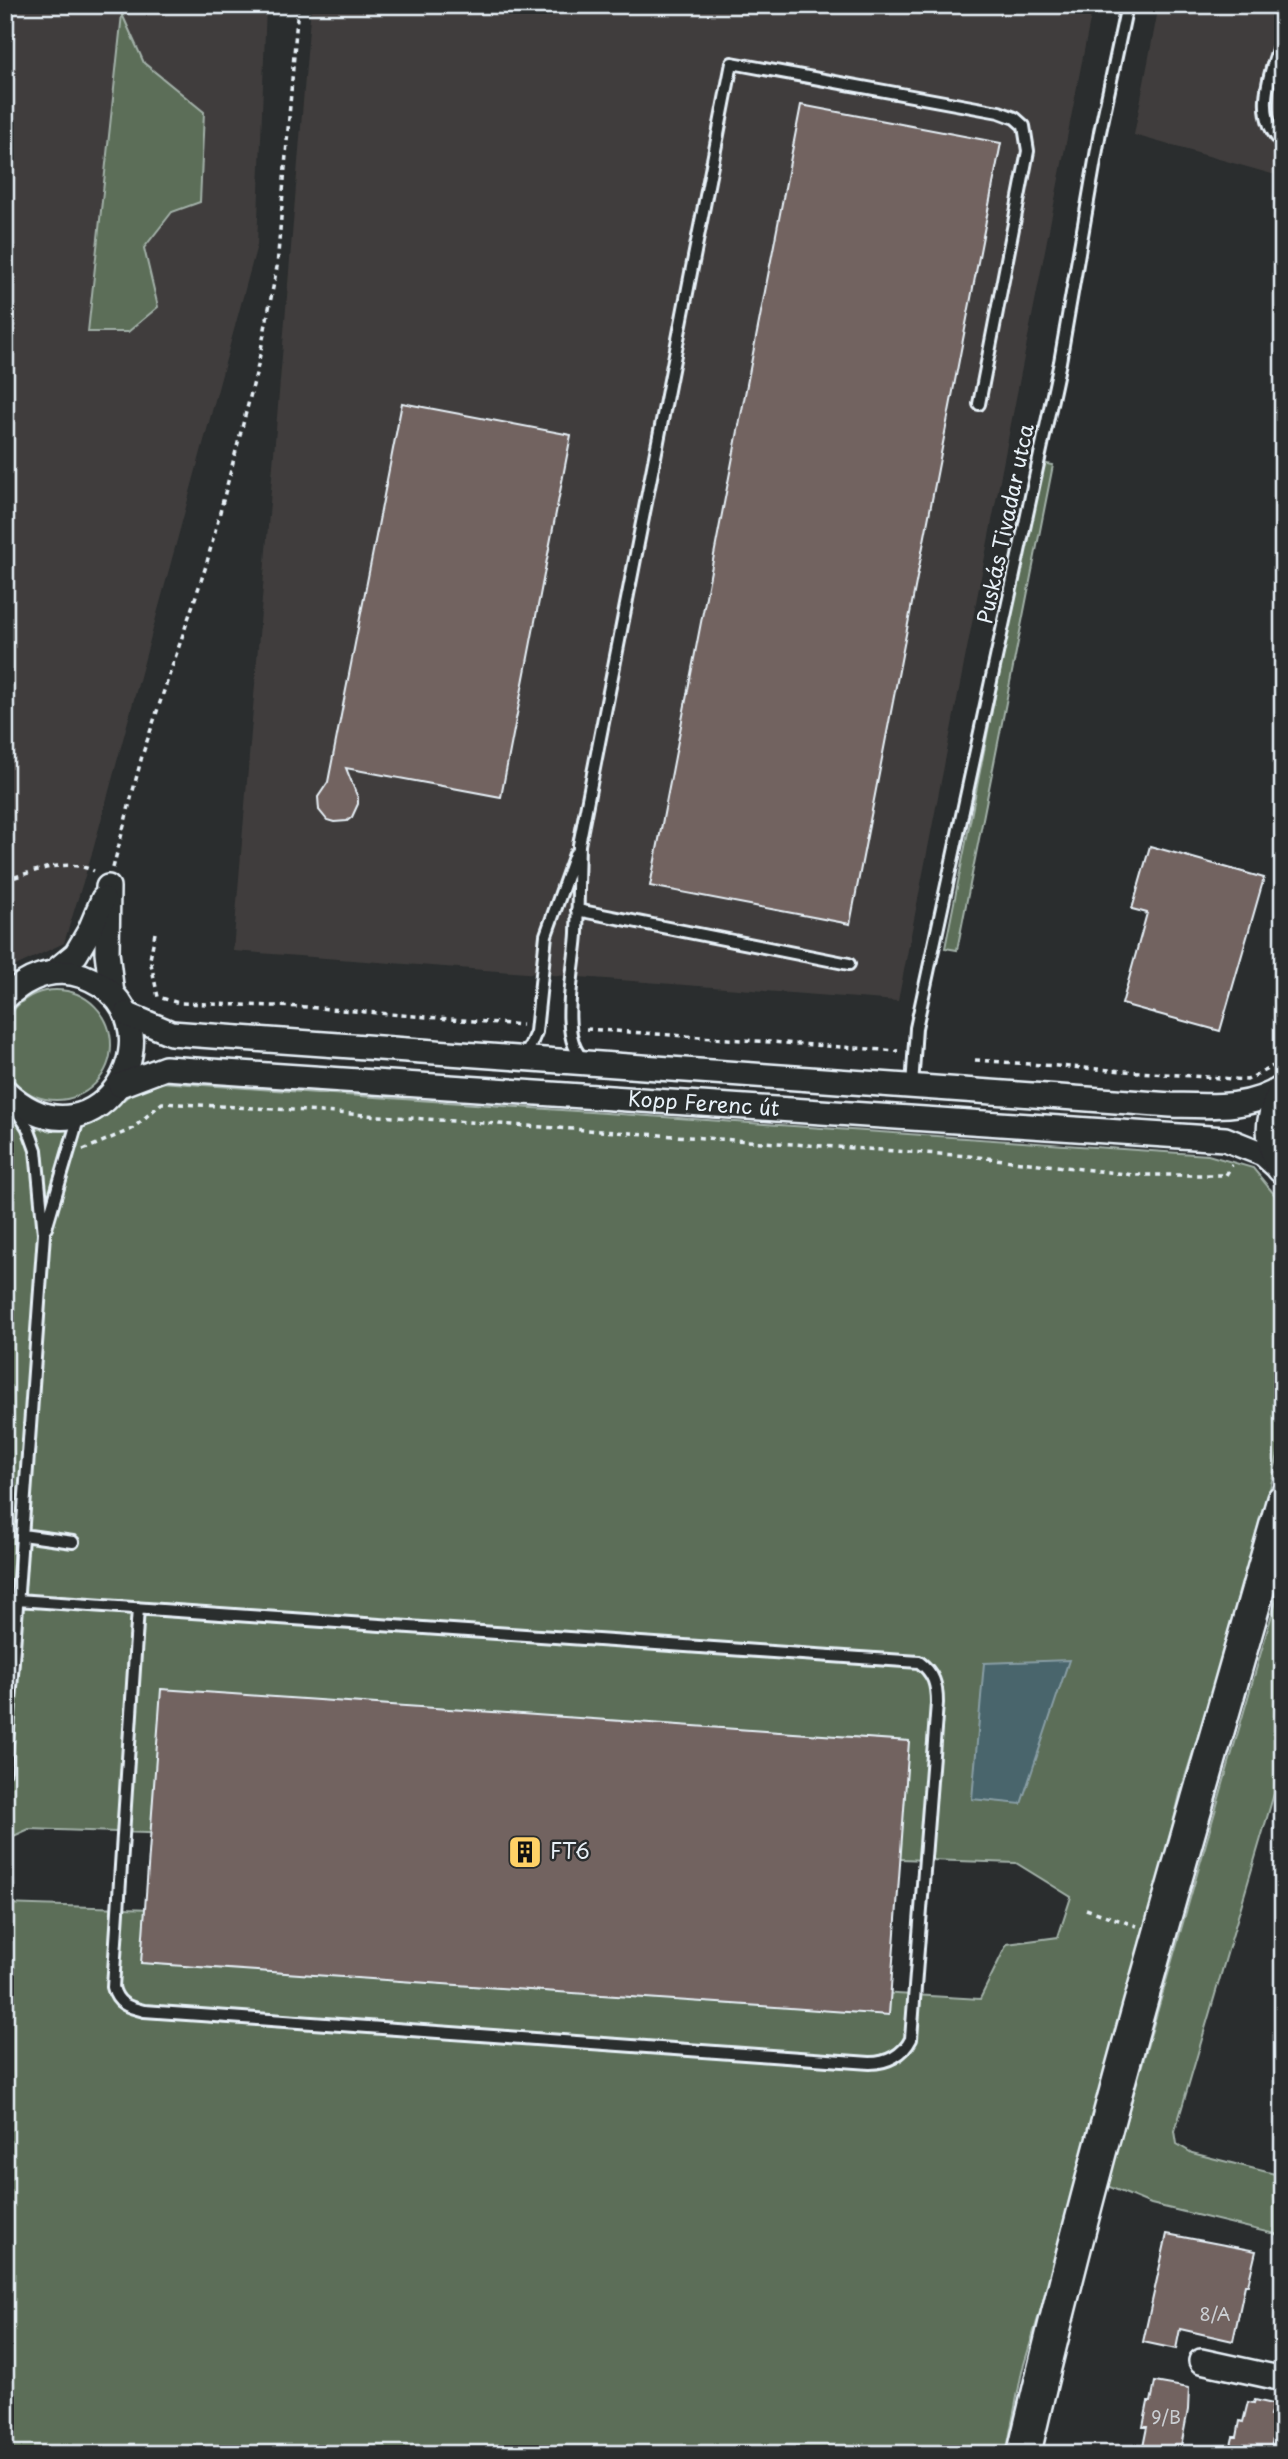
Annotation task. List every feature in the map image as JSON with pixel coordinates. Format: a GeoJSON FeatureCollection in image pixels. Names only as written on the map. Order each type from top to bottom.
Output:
{"type":"FeatureCollection","features":[{"type":"Feature","properties":{"kind":"main road"},"geometry":{"type":"LineString","coordinates":[[1283,1095],[1273,1132],[1274,1147],[1283,1169]]}},
{"type":"Feature","properties":{"kind":"main road"},"geometry":{"type":"LineString","coordinates":[[1024,2454],[1057,2311],[1159,1932],[1283,1502]]}},
{"type":"Feature","properties":{"kind":"street"},"geometry":{"type":"LineString","coordinates":[[54,972],[76,954],[90,930],[108,887]]}},
{"type":"Feature","properties":{"kind":"street"},"geometry":{"type":"LineString","coordinates":[[108,887],[107,952],[112,993]]}},
{"type":"Feature","properties":{"kind":"street"},"geometry":{"type":"LineString","coordinates":[[5,998],[18,985],[36,976],[54,972],[85,977],[112,993],[126,1014],[132,1038],[130,1063],[120,1085],[103,1102],[80,1115],[61,1119],[50,1117],[19,1103],[5,1091]]}},
{"type":"Feature","properties":{"kind":"street","name":"Kopp Ferenc út"},"geometry":{"type":"LineString","coordinates":[[126,1014],[172,1034],[1171,1105],[1218,1106],[1250,1102],[1271,1095],[1283,1087]]}},
{"type":"Feature","properties":{"kind":"street","name":"Kopp Ferenc út"},"geometry":{"type":"LineString","coordinates":[[120,1085],[165,1068],[1225,1139],[1263,1154],[1283,1169]]}},
{"type":"Feature","properties":{"kind":"street"},"geometry":{"type":"LineString","coordinates":[[1201,2361],[1283,2379]]}},
{"type":"Feature","properties":{"kind":"lane","name":"Puskás Tivadar utca"},"geometry":{"type":"LineString","coordinates":[[912,1086],[916,1028],[1060,362],[1100,132],[1127,5]]}},
{"type":"Feature","properties":{"kind":"lane"},"geometry":{"type":"LineString","coordinates":[[1283,34],[1264,109],[1283,144]]}},
{"type":"Feature","properties":{"kind":"lane"},"geometry":{"type":"LineString","coordinates":[[525,1059],[532,1046],[537,1026],[546,935],[579,845],[732,63],[999,112],[1015,118],[1024,126],[1028,151],[979,404]]}},
{"type":"Feature","properties":{"kind":"lane"},"geometry":{"type":"LineString","coordinates":[[579,845],[569,1009],[574,1048],[579,1056],[590,1063]]}},
{"type":"Feature","properties":{"kind":"lane"},"geometry":{"type":"LineString","coordinates":[[577,910],[849,964]]}},
{"type":"Feature","properties":{"kind":"lane"},"geometry":{"type":"LineString","coordinates":[[5,1091],[28,1128],[36,1150],[44,1234],[5,1771]]}},
{"type":"Feature","properties":{"kind":"lane"},"geometry":{"type":"LineString","coordinates":[[44,1234],[80,1115]]}},
{"type":"Feature","properties":{"kind":"lane"},"geometry":{"type":"LineString","coordinates":[[22,1535],[72,1542]]}},
{"type":"Feature","properties":{"kind":"lane"},"geometry":{"type":"LineString","coordinates":[[18,1600],[138,1608],[919,1662],[932,1674],[936,1683],[937,1703],[911,2039],[908,2045],[902,2052],[885,2061],[870,2063],[130,2008],[120,2002],[113,1987],[138,1608]]}},
{"type":"Feature","properties":{"kind":"path"},"geometry":{"type":"LineString","coordinates":[[108,887],[142,756],[206,566],[257,370],[277,267],[298,5]]}},
{"type":"Feature","properties":{"kind":"path"},"geometry":{"type":"LineString","coordinates":[[5,880],[52,867],[82,865],[97,873],[108,887]]}},
{"type":"Feature","properties":{"kind":"path"},"geometry":{"type":"LineString","coordinates":[[155,933],[150,959],[158,997],[179,1003],[306,1007],[537,1026]]}},
{"type":"Feature","properties":{"kind":"path"},"geometry":{"type":"LineString","coordinates":[[571,1028],[898,1052]]}},
{"type":"Feature","properties":{"kind":"path"},"geometry":{"type":"LineString","coordinates":[[975,1060],[1247,1080],[1273,1066]]}},
{"type":"Feature","properties":{"kind":"path"},"geometry":{"type":"LineString","coordinates":[[67,1152],[88,1150],[132,1129],[162,1103],[969,1156],[1134,1175],[1226,1175],[1233,1164]]}},
{"type":"Feature","properties":{"kind":"path"},"geometry":{"type":"LineString","coordinates":[[1086,1909],[1159,1932]]}},
{"type":"Feature","properties":{"kind":"shaded area"},"geometry":{"type":"Polygon","coordinates":[[[5,5],[266,5],[257,245],[93,850],[64,943],[5,971],[5,5]]]}},
{"type":"Feature","properties":{"kind":"shaded area"},"geometry":{"type":"Polygon","coordinates":[[[311,5],[1093,5],[898,1001],[233,951],[311,5]]]}},
{"type":"Feature","properties":{"kind":"shaded area"},"geometry":{"type":"Polygon","coordinates":[[[1159,5],[1283,5],[1283,177],[1134,135],[1159,5]]]}},
{"type":"Feature","properties":{"kind":"green space"},"geometry":{"type":"Polygon","coordinates":[[[122,14],[144,63],[204,112],[200,202],[172,212],[144,248],[158,307],[128,332],[88,332],[122,14]]]}},
{"type":"Feature","properties":{"kind":"green space"},"geometry":{"type":"Polygon","coordinates":[[[1041,463],[1053,465],[957,950],[945,948],[1041,463]]]}},
{"type":"Feature","properties":{"kind":"green space"},"geometry":{"type":"Polygon","coordinates":[[[56,990],[77,994],[95,1006],[107,1024],[111,1045],[107,1066],[95,1084],[77,1096],[56,1100],[35,1096],[17,1084],[5,1066],[1,1045],[5,1024],[17,1006],[35,994],[56,990]]]}},
{"type":"Feature","properties":{"kind":"green space"},"geometry":{"type":"Polygon","coordinates":[[[146,1081],[1208,1155],[1253,1168],[1283,1205],[1283,1433],[1234,1623],[1181,1790],[1119,2050],[1022,2371],[1006,2454],[5,2454],[5,1904],[450,1919],[548,1973],[980,1999],[1007,1944],[1058,1937],[1071,1897],[1016,1863],[29,1829],[5,1840],[5,1117],[52,1131],[78,1127],[103,1115],[146,1081]]]}},
{"type":"Feature","properties":{"kind":"green space"},"geometry":{"type":"Polygon","coordinates":[[[1283,1576],[1283,1763],[1175,2131],[1177,2144],[1192,2153],[1283,2176],[1283,2236],[1151,2204],[1107,2186],[1283,1576]]]}},
{"type":"Feature","properties":{"kind":"water"},"geometry":{"type":"Polygon","coordinates":[[[1069,1660],[1021,1804],[972,1799],[984,1663],[1069,1660]]]}},
{"type":"Feature","properties":{"kind":"building"},"geometry":{"type":"Polygon","coordinates":[[[801,105],[1001,143],[850,924],[650,886],[801,105]]]}},
{"type":"Feature","properties":{"kind":"building"},"geometry":{"type":"Polygon","coordinates":[[[402,403],[571,435],[501,797],[346,768],[358,804],[347,821],[334,822],[327,820],[319,810],[318,797],[328,782],[402,403]]]}},
{"type":"Feature","properties":{"kind":"building"},"geometry":{"type":"Polygon","coordinates":[[[1150,846],[1264,878],[1220,1031],[1122,1004],[1147,913],[1132,909],[1150,846]]]}},
{"type":"Feature","properties":{"kind":"building","name":"FT6"},"geometry":{"type":"Polygon","coordinates":[[[161,1689],[909,1741],[889,2015],[141,1963],[161,1689]]]}},
{"type":"Feature","properties":{"kind":"building"},"geometry":{"type":"Polygon","coordinates":[[[1167,2234],[1256,2251],[1248,2285],[1245,2285],[1233,2341],[1180,2329],[1176,2349],[1143,2342],[1167,2234]]]}},
{"type":"Feature","properties":{"kind":"building"},"geometry":{"type":"Polygon","coordinates":[[[1155,2382],[1189,2388],[1180,2452],[1143,2447],[1147,2427],[1143,2427],[1155,2382]]]}},
{"type":"Feature","properties":{"kind":"building"},"geometry":{"type":"Polygon","coordinates":[[[1255,2400],[1273,2404],[1270,2416],[1277,2418],[1270,2454],[1229,2454],[1233,2437],[1237,2437],[1240,2421],[1243,2422],[1248,2402],[1254,2403],[1255,2400]]]}},
{"type":"Feature","properties":{"kind":"place","name":"FT6"},"geometry":{"type":"Point","coordinates":[525,1852]}}]}
